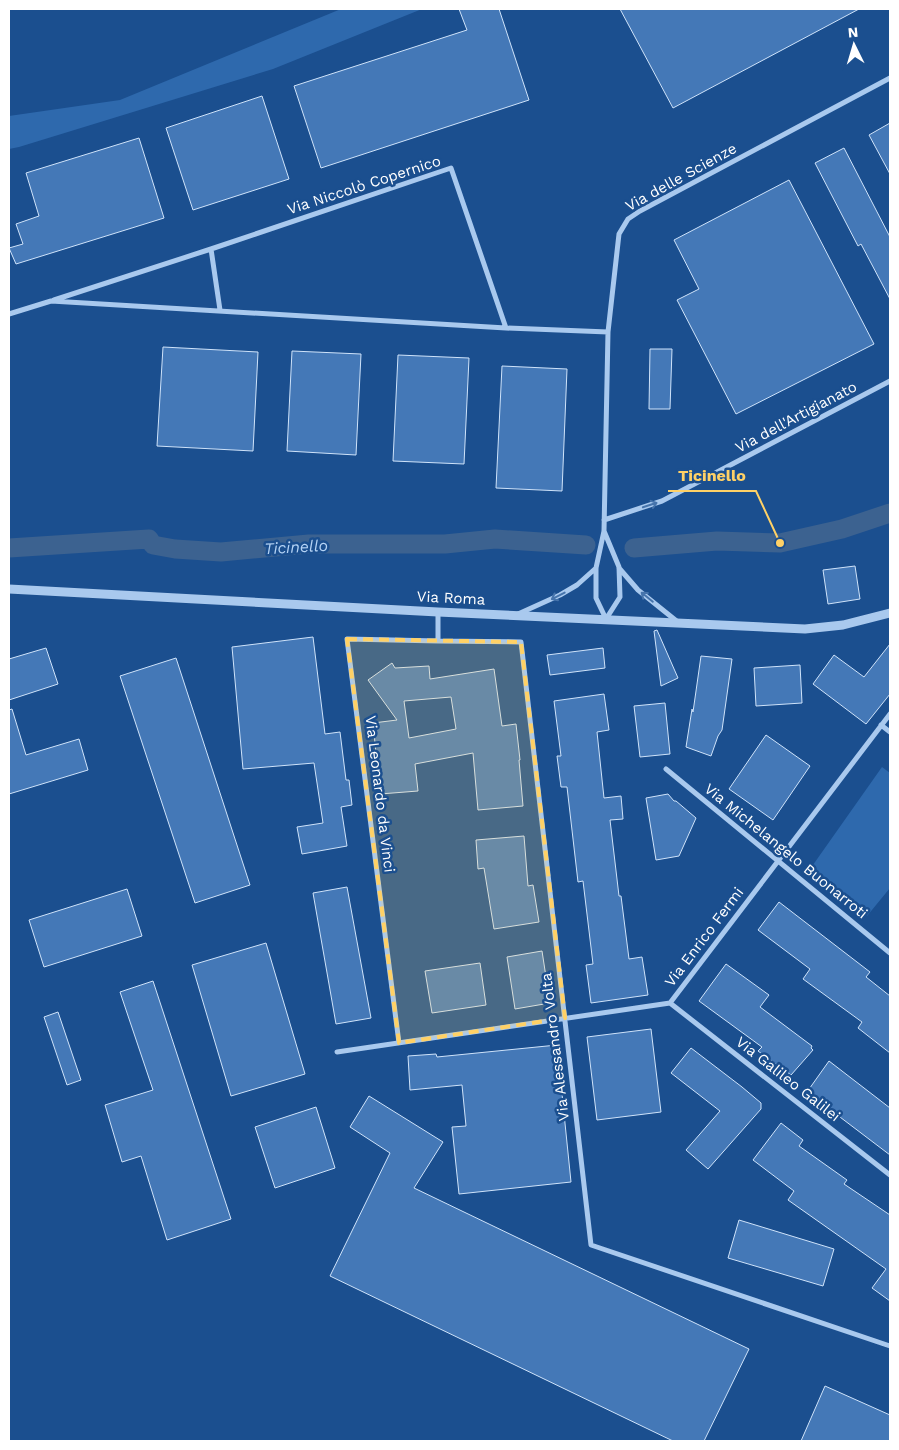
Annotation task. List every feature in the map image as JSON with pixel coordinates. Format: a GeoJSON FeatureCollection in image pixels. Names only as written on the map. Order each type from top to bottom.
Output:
{"type":"FeatureCollection","features":[{"type":"Feature","properties":{"kind":"street","name":"Via delle Scienze"},"geometry":{"type":"LineString","coordinates":[[606,619],[596,598],[596,568],[604,530],[608,332],[619,234],[628,219],[640,211],[890,78]]}},
{"type":"Feature","properties":{"kind":"street","name":"Via Niccolò Copernico"},"geometry":{"type":"LineString","coordinates":[[9,314],[211,249],[451,168],[506,328]]}},
{"type":"Feature","properties":{"kind":"street"},"geometry":{"type":"LineString","coordinates":[[211,249],[220,310]]}},
{"type":"Feature","properties":{"kind":"street","name":"Via Niccolò Copernico"},"geometry":{"type":"LineString","coordinates":[[51,301],[506,328],[608,332]]}},
{"type":"Feature","properties":{"kind":"street","name":"Via dell'Artigianato"},"geometry":{"type":"LineString","coordinates":[[604,520],[662,502],[890,381]]}},
{"type":"Feature","properties":{"kind":"street","name":"Via delle Scienze"},"geometry":{"type":"LineString","coordinates":[[604,530],[619,567],[638,590],[679,623]]}},
{"type":"Feature","properties":{"kind":"street","name":"Via delle Scienze"},"geometry":{"type":"LineString","coordinates":[[606,619],[620,596],[619,567]]}},
{"type":"Feature","properties":{"kind":"street"},"geometry":{"type":"LineString","coordinates":[[515,615],[560,595],[577,585],[596,568]]}},
{"type":"Feature","properties":{"kind":"street","name":"Via Roma"},"geometry":{"type":"LineString","coordinates":[[9,589],[805,629],[843,625],[890,614]]}},
{"type":"Feature","properties":{"kind":"street"},"geometry":{"type":"LineString","coordinates":[[438,612],[438,641]]}},
{"type":"Feature","properties":{"kind":"street","name":"Via Leonardo da Vinci"},"geometry":{"type":"LineString","coordinates":[[399,1043],[347,640],[438,641]]}},
{"type":"Feature","properties":{"kind":"street","name":"Via Alessandro Volta"},"geometry":{"type":"LineString","coordinates":[[438,641],[521,642],[591,1245],[890,1346]]}},
{"type":"Feature","properties":{"kind":"street","name":"Via Enrico Fermi"},"geometry":{"type":"LineString","coordinates":[[337,1052],[670,1002],[890,714]]}},
{"type":"Feature","properties":{"kind":"street"},"geometry":{"type":"LineString","coordinates":[[881,725],[890,732]]}},
{"type":"Feature","properties":{"kind":"street","name":"Via Michelangelo Buonarroti"},"geometry":{"type":"LineString","coordinates":[[666,769],[890,953]]}},
{"type":"Feature","properties":{"kind":"street","name":"Via Galileo Galilei"},"geometry":{"type":"LineString","coordinates":[[670,1002],[890,1175]]}},
{"type":"Feature","properties":{"kind":"highlighted area"},"geometry":{"type":"Polygon","coordinates":[[[347,639],[521,642],[565,1018],[399,1043],[347,639]]]}},
{"type":"Feature","properties":{"kind":"shaded area"},"geometry":{"type":"Polygon","coordinates":[[[341,9],[422,9],[273,69],[9,149],[9,116],[120,100],[341,9]]]}},
{"type":"Feature","properties":{"kind":"shaded area"},"geometry":{"type":"Polygon","coordinates":[[[882,767],[890,773],[890,888],[867,916],[808,872],[882,767]]]}},
{"type":"Feature","properties":{"kind":"building"},"geometry":{"type":"Polygon","coordinates":[[[459,9],[499,9],[529,100],[321,168],[294,86],[467,30],[459,9]]]}},
{"type":"Feature","properties":{"kind":"building"},"geometry":{"type":"Polygon","coordinates":[[[620,9],[859,9],[673,108],[620,9]]]}},
{"type":"Feature","properties":{"kind":"building"},"geometry":{"type":"Polygon","coordinates":[[[262,96],[289,179],[193,210],[166,128],[262,96]]]}},
{"type":"Feature","properties":{"kind":"building"},"geometry":{"type":"Polygon","coordinates":[[[890,123],[890,174],[869,135],[890,123]]]}},
{"type":"Feature","properties":{"kind":"building"},"geometry":{"type":"Polygon","coordinates":[[[139,138],[164,218],[16,264],[9,248],[23,244],[16,224],[39,216],[26,173],[139,138]]]}},
{"type":"Feature","properties":{"kind":"building"},"geometry":{"type":"Polygon","coordinates":[[[844,148],[890,237],[890,299],[861,244],[858,246],[815,163],[844,148]]]}},
{"type":"Feature","properties":{"kind":"building"},"geometry":{"type":"Polygon","coordinates":[[[789,180],[874,344],[736,414],[677,300],[699,289],[674,240],[789,180]]]}},
{"type":"Feature","properties":{"kind":"building"},"geometry":{"type":"Polygon","coordinates":[[[163,347],[258,352],[253,451],[157,446],[163,347]]]}},
{"type":"Feature","properties":{"kind":"building"},"geometry":{"type":"Polygon","coordinates":[[[650,349],[672,349],[670,409],[649,409],[650,349]]]}},
{"type":"Feature","properties":{"kind":"building"},"geometry":{"type":"Polygon","coordinates":[[[292,351],[361,354],[356,455],[287,451],[292,351]]]}},
{"type":"Feature","properties":{"kind":"building"},"geometry":{"type":"Polygon","coordinates":[[[398,355],[469,358],[464,464],[393,461],[398,355]]]}},
{"type":"Feature","properties":{"kind":"building"},"geometry":{"type":"Polygon","coordinates":[[[502,366],[567,369],[562,491],[496,488],[502,366]]]}},
{"type":"Feature","properties":{"kind":"building"},"geometry":{"type":"Polygon","coordinates":[[[855,566],[860,599],[828,604],[823,570],[855,566]]]}},
{"type":"Feature","properties":{"kind":"building"},"geometry":{"type":"Polygon","coordinates":[[[657,630],[678,678],[661,686],[654,631],[657,630]]]}},
{"type":"Feature","properties":{"kind":"building"},"geometry":{"type":"Polygon","coordinates":[[[313,637],[325,734],[340,732],[346,780],[349,780],[352,805],[341,807],[347,846],[302,854],[297,827],[323,823],[314,763],[243,769],[232,647],[313,637]]]}},
{"type":"Feature","properties":{"kind":"building"},"geometry":{"type":"Polygon","coordinates":[[[890,644],[890,694],[866,724],[813,684],[834,655],[864,677],[890,644]]]}},
{"type":"Feature","properties":{"kind":"building"},"geometry":{"type":"Polygon","coordinates":[[[46,648],[58,684],[9,700],[9,659],[46,648]]]}},
{"type":"Feature","properties":{"kind":"building"},"geometry":{"type":"Polygon","coordinates":[[[603,648],[605,668],[550,675],[547,655],[603,648]]]}},
{"type":"Feature","properties":{"kind":"building"},"geometry":{"type":"Polygon","coordinates":[[[701,656],[732,659],[722,730],[711,756],[686,747],[701,656]]]}},
{"type":"Feature","properties":{"kind":"building"},"geometry":{"type":"Polygon","coordinates":[[[176,658],[250,885],[195,903],[120,676],[176,658]]]}},
{"type":"Feature","properties":{"kind":"building"},"geometry":{"type":"Polygon","coordinates":[[[392,663],[395,668],[429,666],[430,679],[494,669],[502,726],[516,724],[523,806],[478,810],[473,753],[415,764],[418,791],[380,794],[373,723],[397,720],[368,680],[392,663]],[[451,697],[404,701],[409,738],[456,729],[451,697]]]}},
{"type":"Feature","properties":{"kind":"building"},"geometry":{"type":"Polygon","coordinates":[[[800,665],[802,703],[756,706],[754,668],[800,665]]]}},
{"type":"Feature","properties":{"kind":"building"},"geometry":{"type":"Polygon","coordinates":[[[604,694],[609,730],[597,732],[604,798],[621,796],[623,819],[610,820],[619,896],[621,896],[629,959],[642,957],[648,995],[591,1003],[586,965],[593,964],[583,881],[578,882],[567,787],[561,787],[557,756],[561,756],[554,701],[604,694]]]}},
{"type":"Feature","properties":{"kind":"building"},"geometry":{"type":"Polygon","coordinates":[[[665,703],[670,754],[640,757],[634,706],[665,703]]]}},
{"type":"Feature","properties":{"kind":"building"},"geometry":{"type":"Polygon","coordinates":[[[12,709],[26,755],[79,739],[88,770],[9,794],[9,710],[12,709]]]}},
{"type":"Feature","properties":{"kind":"building"},"geometry":{"type":"Polygon","coordinates":[[[766,735],[810,766],[773,820],[729,789],[766,735]]]}},
{"type":"Feature","properties":{"kind":"building"},"geometry":{"type":"Polygon","coordinates":[[[668,794],[696,818],[679,856],[656,860],[646,798],[668,794]]]}},
{"type":"Feature","properties":{"kind":"building"},"geometry":{"type":"Polygon","coordinates":[[[524,836],[528,886],[533,885],[539,922],[494,929],[484,868],[478,869],[476,840],[524,836]]]}},
{"type":"Feature","properties":{"kind":"building"},"geometry":{"type":"Polygon","coordinates":[[[347,887],[371,1018],[336,1024],[313,893],[347,887]]]}},
{"type":"Feature","properties":{"kind":"building"},"geometry":{"type":"Polygon","coordinates":[[[127,889],[142,936],[44,967],[29,920],[127,889]]]}},
{"type":"Feature","properties":{"kind":"building"},"geometry":{"type":"Polygon","coordinates":[[[779,902],[870,972],[866,977],[890,996],[890,1053],[858,1028],[862,1022],[803,979],[810,969],[758,930],[779,902]]]}},
{"type":"Feature","properties":{"kind":"building"},"geometry":{"type":"Polygon","coordinates":[[[266,943],[305,1074],[231,1096],[192,965],[266,943]]]}},
{"type":"Feature","properties":{"kind":"building"},"geometry":{"type":"Polygon","coordinates":[[[542,951],[550,1003],[515,1009],[507,957],[542,951]]]}},
{"type":"Feature","properties":{"kind":"building"},"geometry":{"type":"Polygon","coordinates":[[[480,963],[486,1005],[432,1013],[425,971],[480,963]]]}},
{"type":"Feature","properties":{"kind":"building"},"geometry":{"type":"Polygon","coordinates":[[[726,964],[769,995],[760,1007],[812,1046],[813,1050],[791,1075],[758,1051],[762,1047],[699,1001],[726,964]]]}},
{"type":"Feature","properties":{"kind":"building"},"geometry":{"type":"Polygon","coordinates":[[[153,981],[231,1219],[167,1240],[141,1156],[122,1162],[105,1105],[153,1090],[120,992],[153,981]]]}},
{"type":"Feature","properties":{"kind":"building"},"geometry":{"type":"Polygon","coordinates":[[[58,1012],[81,1080],[67,1085],[44,1017],[58,1012]]]}},
{"type":"Feature","properties":{"kind":"building"},"geometry":{"type":"Polygon","coordinates":[[[651,1029],[661,1112],[597,1120],[587,1037],[651,1029]]]}},
{"type":"Feature","properties":{"kind":"building"},"geometry":{"type":"Polygon","coordinates":[[[557,1045],[571,1182],[459,1194],[452,1127],[466,1126],[462,1085],[410,1090],[408,1056],[436,1054],[437,1057],[557,1045]]]}},
{"type":"Feature","properties":{"kind":"building"},"geometry":{"type":"Polygon","coordinates":[[[691,1048],[761,1103],[761,1109],[708,1169],[686,1150],[720,1111],[671,1073],[691,1048]]]}},
{"type":"Feature","properties":{"kind":"building"},"geometry":{"type":"Polygon","coordinates":[[[829,1061],[890,1108],[890,1155],[807,1092],[829,1061]]]}},
{"type":"Feature","properties":{"kind":"building"},"geometry":{"type":"Polygon","coordinates":[[[369,1096],[443,1142],[414,1188],[749,1349],[704,1441],[673,1441],[330,1276],[390,1153],[350,1127],[369,1096]]]}},
{"type":"Feature","properties":{"kind":"building"},"geometry":{"type":"Polygon","coordinates":[[[316,1107],[335,1168],[275,1188],[255,1127],[316,1107]]]}},
{"type":"Feature","properties":{"kind":"building"},"geometry":{"type":"Polygon","coordinates":[[[781,1123],[803,1140],[799,1146],[847,1180],[844,1184],[890,1215],[890,1301],[872,1288],[886,1269],[788,1200],[794,1191],[753,1160],[781,1123]]]}},
{"type":"Feature","properties":{"kind":"building"},"geometry":{"type":"Polygon","coordinates":[[[739,1220],[834,1249],[823,1286],[728,1258],[739,1220]]]}},
{"type":"Feature","properties":{"kind":"building"},"geometry":{"type":"Polygon","coordinates":[[[825,1386],[890,1415],[890,1441],[801,1441],[825,1386]]]}},
{"type":"Feature","properties":{"kind":"waterway","name":"Ticinello"},"geometry":{"type":"LineString","coordinates":[[634,548],[717,541],[780,543],[842,529],[890,513]]}},
{"type":"Feature","properties":{"kind":"waterway","name":"Ticinello"},"geometry":{"type":"LineString","coordinates":[[9,548],[149,539],[153,545],[175,549],[221,552],[309,544],[445,544],[495,539],[586,545]]}},
{"type":"Feature","properties":{"kind":"place","name":"Ticinello"},"geometry":{"type":"Point","coordinates":[780,543]}}]}
